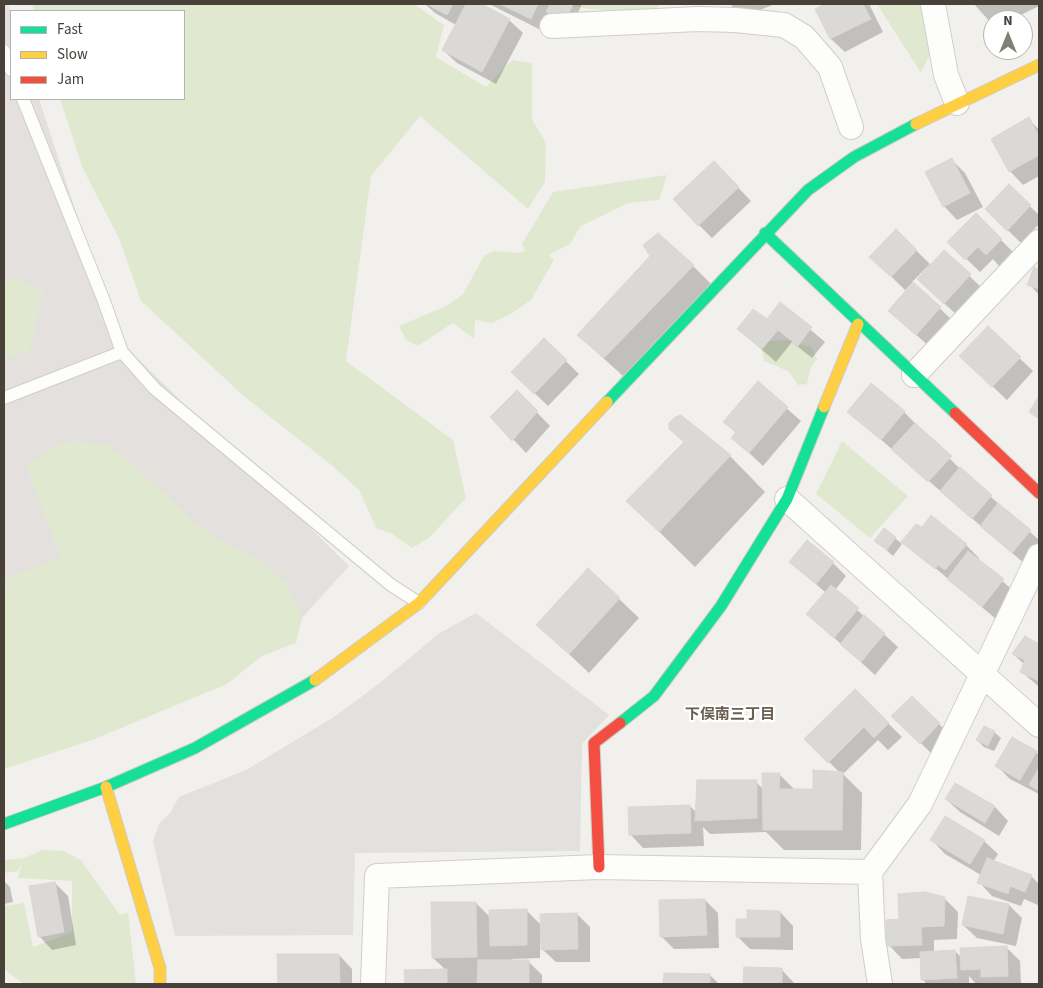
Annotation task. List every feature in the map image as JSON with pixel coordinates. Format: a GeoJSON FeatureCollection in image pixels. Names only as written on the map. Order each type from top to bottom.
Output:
{"type":"FeatureCollection","features":[{"type":"Feature","properties":{"kind":"street"},"geometry":{"type":"LineString","coordinates":[[933,4],[946,75],[957,103]]}},
{"type":"Feature","properties":{"kind":"street"},"geometry":{"type":"LineString","coordinates":[[552,26],[698,19],[735,20],[784,25],[804,37],[830,67],[857,140]]}},
{"type":"Feature","properties":{"kind":"street"},"geometry":{"type":"LineString","coordinates":[[4,824],[106,787],[195,748],[325,674],[420,604],[765,233],[857,140],[957,103],[1039,65]]}},
{"type":"Feature","properties":{"kind":"street"},"geometry":{"type":"LineString","coordinates":[[765,233],[858,324],[1039,493]]}},
{"type":"Feature","properties":{"kind":"street"},"geometry":{"type":"LineString","coordinates":[[914,376],[1039,242]]}},
{"type":"Feature","properties":{"kind":"street"},"geometry":{"type":"LineString","coordinates":[[599,867],[594,743],[654,696],[721,606],[787,499],[858,324]]}},
{"type":"Feature","properties":{"kind":"street"},"geometry":{"type":"LineString","coordinates":[[787,499],[1039,725]]}},
{"type":"Feature","properties":{"kind":"street"},"geometry":{"type":"LineString","coordinates":[[880,984],[873,939],[870,872],[920,804],[1039,556]]}},
{"type":"Feature","properties":{"kind":"street"},"geometry":{"type":"LineString","coordinates":[[106,787],[160,968],[160,984]]}},
{"type":"Feature","properties":{"kind":"street"},"geometry":{"type":"LineString","coordinates":[[373,984],[377,876],[599,867],[870,872]]}},
{"type":"Feature","properties":{"kind":"lane"},"geometry":{"type":"LineString","coordinates":[[4,51],[10,67]]}},
{"type":"Feature","properties":{"kind":"lane"},"geometry":{"type":"LineString","coordinates":[[23,100],[104,300],[122,352],[155,389],[391,585],[420,604]]}},
{"type":"Feature","properties":{"kind":"lane"},"geometry":{"type":"LineString","coordinates":[[4,398],[122,352]]}},
{"type":"Feature","properties":{"kind":"shaded area"},"geometry":{"type":"Polygon","coordinates":[[[4,4],[8,4],[10,10],[10,100],[39,100],[117,338],[349,566],[302,618],[4,759],[4,4]]]}},
{"type":"Feature","properties":{"kind":"shaded area"},"geometry":{"type":"Polygon","coordinates":[[[476,613],[609,715],[582,744],[580,851],[355,853],[353,935],[175,936],[153,841],[159,824],[170,813],[179,797],[246,770],[334,717],[380,683],[438,634],[476,613]]]}},
{"type":"Feature","properties":{"kind":"green space"},"geometry":{"type":"Polygon","coordinates":[[[32,4],[414,4],[444,25],[436,57],[486,87],[512,60],[532,63],[532,119],[546,143],[545,182],[528,209],[420,116],[371,176],[346,361],[453,440],[466,498],[429,538],[412,548],[392,534],[376,528],[359,490],[329,463],[246,398],[141,301],[119,238],[83,169],[60,100],[185,100],[185,10],[34,10],[32,4]]]}},
{"type":"Feature","properties":{"kind":"green space"},"geometry":{"type":"Polygon","coordinates":[[[562,4],[662,4],[650,13],[588,9],[562,4]]]}},
{"type":"Feature","properties":{"kind":"green space"},"geometry":{"type":"Polygon","coordinates":[[[877,4],[921,4],[930,54],[921,73],[877,4]]]}},
{"type":"Feature","properties":{"kind":"green space"},"geometry":{"type":"Polygon","coordinates":[[[667,175],[659,200],[628,203],[581,226],[570,244],[549,255],[554,260],[531,300],[511,314],[492,323],[475,320],[474,339],[453,323],[418,346],[406,340],[399,326],[448,305],[463,294],[484,256],[494,251],[518,253],[525,251],[522,244],[553,192],[667,175]]]}},
{"type":"Feature","properties":{"kind":"green space"},"geometry":{"type":"Polygon","coordinates":[[[16,278],[43,291],[30,350],[4,360],[4,280],[16,278]]]}},
{"type":"Feature","properties":{"kind":"green space"},"geometry":{"type":"Polygon","coordinates":[[[791,340],[812,348],[817,359],[811,367],[807,384],[798,385],[788,371],[764,361],[760,341],[791,340]]]}},
{"type":"Feature","properties":{"kind":"green space"},"geometry":{"type":"Polygon","coordinates":[[[75,441],[106,444],[125,458],[201,527],[219,540],[264,563],[286,583],[302,618],[296,643],[262,656],[227,684],[92,740],[4,769],[4,579],[61,558],[26,465],[60,444],[75,441]]]}},
{"type":"Feature","properties":{"kind":"green space"},"geometry":{"type":"Polygon","coordinates":[[[842,441],[908,496],[870,538],[816,494],[842,441]]]}},
{"type":"Feature","properties":{"kind":"green space"},"geometry":{"type":"Polygon","coordinates":[[[43,850],[63,851],[81,860],[120,915],[128,912],[136,984],[24,984],[4,969],[4,906],[24,903],[33,947],[72,932],[72,881],[18,878],[22,862],[18,871],[4,873],[4,860],[24,858],[43,850]]]}},
{"type":"Feature","properties":{"kind":"building"},"geometry":{"type":"Polygon","coordinates":[[[427,4],[453,4],[447,15],[427,4]]]}},
{"type":"Feature","properties":{"kind":"building"},"geometry":{"type":"Polygon","coordinates":[[[466,4],[482,4],[510,19],[482,72],[442,50],[466,4]]]}},
{"type":"Feature","properties":{"kind":"building"},"geometry":{"type":"Polygon","coordinates":[[[500,4],[538,4],[531,19],[500,4]]]}},
{"type":"Feature","properties":{"kind":"building"},"geometry":{"type":"Polygon","coordinates":[[[550,4],[573,4],[565,21],[546,12],[550,4]]]}},
{"type":"Feature","properties":{"kind":"building"},"geometry":{"type":"Polygon","coordinates":[[[825,4],[863,4],[871,19],[830,39],[815,9],[825,4]]]}},
{"type":"Feature","properties":{"kind":"building"},"geometry":{"type":"Polygon","coordinates":[[[1029,117],[1039,136],[1039,155],[1009,172],[991,139],[1029,117]]]}},
{"type":"Feature","properties":{"kind":"building"},"geometry":{"type":"Polygon","coordinates":[[[952,158],[970,193],[943,207],[925,172],[952,158]]]}},
{"type":"Feature","properties":{"kind":"building"},"geometry":{"type":"Polygon","coordinates":[[[714,161],[739,187],[698,226],[673,199],[714,161]]]}},
{"type":"Feature","properties":{"kind":"building"},"geometry":{"type":"Polygon","coordinates":[[[1009,184],[1031,205],[1007,231],[985,209],[1009,184]]]}},
{"type":"Feature","properties":{"kind":"building"},"geometry":{"type":"Polygon","coordinates":[[[976,213],[1002,239],[986,255],[978,247],[965,260],[947,242],[976,213]]]}},
{"type":"Feature","properties":{"kind":"building"},"geometry":{"type":"Polygon","coordinates":[[[896,229],[917,250],[891,277],[869,257],[896,229]]]}},
{"type":"Feature","properties":{"kind":"building"},"geometry":{"type":"Polygon","coordinates":[[[658,233],[694,265],[604,358],[577,335],[650,256],[643,245],[658,233]]]}},
{"type":"Feature","properties":{"kind":"building"},"geometry":{"type":"Polygon","coordinates":[[[944,250],[971,274],[944,304],[917,279],[944,250]]]}},
{"type":"Feature","properties":{"kind":"building"},"geometry":{"type":"Polygon","coordinates":[[[1034,267],[1039,269],[1039,289],[1027,285],[1034,267]]]}},
{"type":"Feature","properties":{"kind":"building"},"geometry":{"type":"Polygon","coordinates":[[[913,282],[941,307],[916,335],[888,311],[913,282]]]}},
{"type":"Feature","properties":{"kind":"building"},"geometry":{"type":"Polygon","coordinates":[[[780,302],[812,327],[798,346],[778,330],[762,349],[737,329],[753,309],[767,319],[780,302]]]}},
{"type":"Feature","properties":{"kind":"building"},"geometry":{"type":"Polygon","coordinates":[[[988,326],[1021,357],[992,387],[959,356],[988,326]]]}},
{"type":"Feature","properties":{"kind":"building"},"geometry":{"type":"Polygon","coordinates":[[[544,338],[567,360],[534,394],[511,372],[544,338]]]}},
{"type":"Feature","properties":{"kind":"building"},"geometry":{"type":"Polygon","coordinates":[[[758,381],[788,407],[749,453],[731,438],[736,432],[723,422],[758,381]]]}},
{"type":"Feature","properties":{"kind":"building"},"geometry":{"type":"Polygon","coordinates":[[[871,383],[905,411],[881,440],[847,412],[871,383]]]}},
{"type":"Feature","properties":{"kind":"building"},"geometry":{"type":"Polygon","coordinates":[[[517,390],[538,411],[512,441],[490,417],[517,390]]]}},
{"type":"Feature","properties":{"kind":"building"},"geometry":{"type":"Polygon","coordinates":[[[1039,396],[1039,419],[1029,412],[1039,396]]]}},
{"type":"Feature","properties":{"kind":"building"},"geometry":{"type":"Polygon","coordinates":[[[681,415],[731,455],[659,532],[626,501],[684,442],[669,429],[669,423],[675,417],[681,415]]]}},
{"type":"Feature","properties":{"kind":"building"},"geometry":{"type":"Polygon","coordinates":[[[915,423],[952,456],[928,482],[891,449],[915,423]]]}},
{"type":"Feature","properties":{"kind":"building"},"geometry":{"type":"Polygon","coordinates":[[[960,467],[992,495],[972,519],[940,491],[960,467]]]}},
{"type":"Feature","properties":{"kind":"building"},"geometry":{"type":"Polygon","coordinates":[[[998,503],[1031,530],[1012,553],[980,526],[998,503]]]}},
{"type":"Feature","properties":{"kind":"building"},"geometry":{"type":"Polygon","coordinates":[[[931,515],[967,544],[945,570],[938,565],[935,569],[901,542],[916,524],[922,527],[931,515]]]}},
{"type":"Feature","properties":{"kind":"building"},"geometry":{"type":"Polygon","coordinates":[[[884,528],[896,537],[887,550],[874,541],[884,528]]]}},
{"type":"Feature","properties":{"kind":"building"},"geometry":{"type":"Polygon","coordinates":[[[807,540],[834,562],[816,584],[789,562],[807,540]]]}},
{"type":"Feature","properties":{"kind":"building"},"geometry":{"type":"Polygon","coordinates":[[[968,551],[1004,579],[982,607],[947,579],[968,551]]]}},
{"type":"Feature","properties":{"kind":"building"},"geometry":{"type":"Polygon","coordinates":[[[588,568],[620,598],[569,654],[536,625],[588,568]]]}},
{"type":"Feature","properties":{"kind":"building"},"geometry":{"type":"Polygon","coordinates":[[[831,585],[859,608],[834,638],[806,614],[831,585]]]}},
{"type":"Feature","properties":{"kind":"building"},"geometry":{"type":"Polygon","coordinates":[[[864,615],[885,633],[861,662],[840,644],[864,615]]]}},
{"type":"Feature","properties":{"kind":"building"},"geometry":{"type":"Polygon","coordinates":[[[1025,636],[1039,644],[1039,681],[1020,672],[1025,660],[1012,654],[1025,636]]]}},
{"type":"Feature","properties":{"kind":"building"},"geometry":{"type":"Polygon","coordinates":[[[855,689],[889,723],[874,738],[864,727],[828,763],[804,739],[855,689]]]}},
{"type":"Feature","properties":{"kind":"building"},"geometry":{"type":"Polygon","coordinates":[[[912,696],[940,723],[920,744],[891,716],[912,696]]]}},
{"type":"Feature","properties":{"kind":"building"},"geometry":{"type":"Polygon","coordinates":[[[984,726],[995,731],[988,746],[976,740],[984,726]]]}},
{"type":"Feature","properties":{"kind":"building"},"geometry":{"type":"Polygon","coordinates":[[[1012,737],[1037,751],[1020,780],[995,766],[1012,737]]]}},
{"type":"Feature","properties":{"kind":"building"},"geometry":{"type":"Polygon","coordinates":[[[1039,767],[1039,791],[1029,785],[1039,767]]]}},
{"type":"Feature","properties":{"kind":"building"},"geometry":{"type":"Polygon","coordinates":[[[813,770],[843,772],[842,830],[763,830],[762,773],[780,773],[779,789],[813,789],[813,770]]]}},
{"type":"Feature","properties":{"kind":"building"},"geometry":{"type":"Polygon","coordinates":[[[697,780],[757,780],[757,818],[695,821],[697,780]]]}},
{"type":"Feature","properties":{"kind":"building"},"geometry":{"type":"Polygon","coordinates":[[[955,783],[995,806],[985,823],[945,799],[955,783]]]}},
{"type":"Feature","properties":{"kind":"building"},"geometry":{"type":"Polygon","coordinates":[[[690,805],[691,833],[629,835],[628,807],[690,805]]]}},
{"type":"Feature","properties":{"kind":"building"},"geometry":{"type":"Polygon","coordinates":[[[945,816],[985,840],[970,864],[930,840],[945,816]]]}},
{"type":"Feature","properties":{"kind":"building"},"geometry":{"type":"Polygon","coordinates":[[[987,858],[1032,875],[1025,892],[1010,886],[1008,894],[977,883],[987,858]]]}},
{"type":"Feature","properties":{"kind":"building"},"geometry":{"type":"Polygon","coordinates":[[[55,882],[64,932],[38,937],[29,886],[55,882]]]}},
{"type":"Feature","properties":{"kind":"building"},"geometry":{"type":"Polygon","coordinates":[[[925,892],[945,897],[944,926],[921,927],[922,945],[887,946],[886,920],[899,919],[898,894],[925,892]]]}},
{"type":"Feature","properties":{"kind":"building"},"geometry":{"type":"Polygon","coordinates":[[[968,896],[1009,904],[1003,934],[962,925],[968,896]]]}},
{"type":"Feature","properties":{"kind":"building"},"geometry":{"type":"Polygon","coordinates":[[[705,899],[707,935],[660,937],[659,900],[705,899]]]}},
{"type":"Feature","properties":{"kind":"building"},"geometry":{"type":"Polygon","coordinates":[[[431,902],[476,902],[477,957],[432,958],[431,902]]]}},
{"type":"Feature","properties":{"kind":"building"},"geometry":{"type":"Polygon","coordinates":[[[527,909],[527,945],[490,946],[489,910],[527,909]]]}},
{"type":"Feature","properties":{"kind":"building"},"geometry":{"type":"Polygon","coordinates":[[[747,910],[780,911],[780,937],[736,937],[736,919],[747,919],[747,910]]]}},
{"type":"Feature","properties":{"kind":"building"},"geometry":{"type":"Polygon","coordinates":[[[577,913],[578,949],[541,950],[540,914],[577,913]]]}},
{"type":"Feature","properties":{"kind":"building"},"geometry":{"type":"Polygon","coordinates":[[[1007,946],[1008,976],[981,977],[981,969],[961,970],[960,948],[1007,946]]]}},
{"type":"Feature","properties":{"kind":"building"},"geometry":{"type":"Polygon","coordinates":[[[955,950],[957,978],[921,980],[920,952],[955,950]]]}},
{"type":"Feature","properties":{"kind":"building"},"geometry":{"type":"Polygon","coordinates":[[[277,954],[339,954],[340,984],[278,984],[277,954]]]}},
{"type":"Feature","properties":{"kind":"building"},"geometry":{"type":"Polygon","coordinates":[[[478,960],[529,960],[529,984],[477,984],[478,960]]]}},
{"type":"Feature","properties":{"kind":"building"},"geometry":{"type":"Polygon","coordinates":[[[744,967],[782,968],[782,984],[743,984],[744,967]]]}},
{"type":"Feature","properties":{"kind":"building"},"geometry":{"type":"Polygon","coordinates":[[[447,969],[447,984],[405,984],[404,970],[447,969]]]}},
{"type":"Feature","properties":{"kind":"building"},"geometry":{"type":"Polygon","coordinates":[[[664,973],[710,974],[710,984],[663,984],[664,973]]]}},
{"type":"Feature","properties":{"kind":"traffic: fast"},"geometry":{"type":"LineString","coordinates":[[607,402],[808,190],[854,157],[916,124]]}},
{"type":"Feature","properties":{"kind":"traffic: fast"},"geometry":{"type":"LineString","coordinates":[[765,233],[955,413]]}},
{"type":"Feature","properties":{"kind":"traffic: fast"},"geometry":{"type":"LineString","coordinates":[[620,723],[654,696],[721,606],[787,499],[824,407]]}},
{"type":"Feature","properties":{"kind":"traffic: fast"},"geometry":{"type":"LineString","coordinates":[[4,824],[106,787],[195,748],[315,680]]}},
{"type":"Feature","properties":{"kind":"traffic: slow"},"geometry":{"type":"LineString","coordinates":[[916,124],[1039,65]]}},
{"type":"Feature","properties":{"kind":"traffic: slow"},"geometry":{"type":"LineString","coordinates":[[824,407],[858,324]]}},
{"type":"Feature","properties":{"kind":"traffic: slow"},"geometry":{"type":"LineString","coordinates":[[315,680],[419,603],[607,402]]}},
{"type":"Feature","properties":{"kind":"traffic: slow"},"geometry":{"type":"LineString","coordinates":[[106,787],[160,968],[160,984]]}},
{"type":"Feature","properties":{"kind":"traffic: jam"},"geometry":{"type":"LineString","coordinates":[[955,413],[1039,493]]}},
{"type":"Feature","properties":{"kind":"traffic: jam"},"geometry":{"type":"LineString","coordinates":[[599,867],[594,743],[620,723]]}},
{"type":"Feature","properties":{"kind":"district","name":"下俣南三丁目"},"geometry":{"type":"Point","coordinates":[730,716]}}]}
